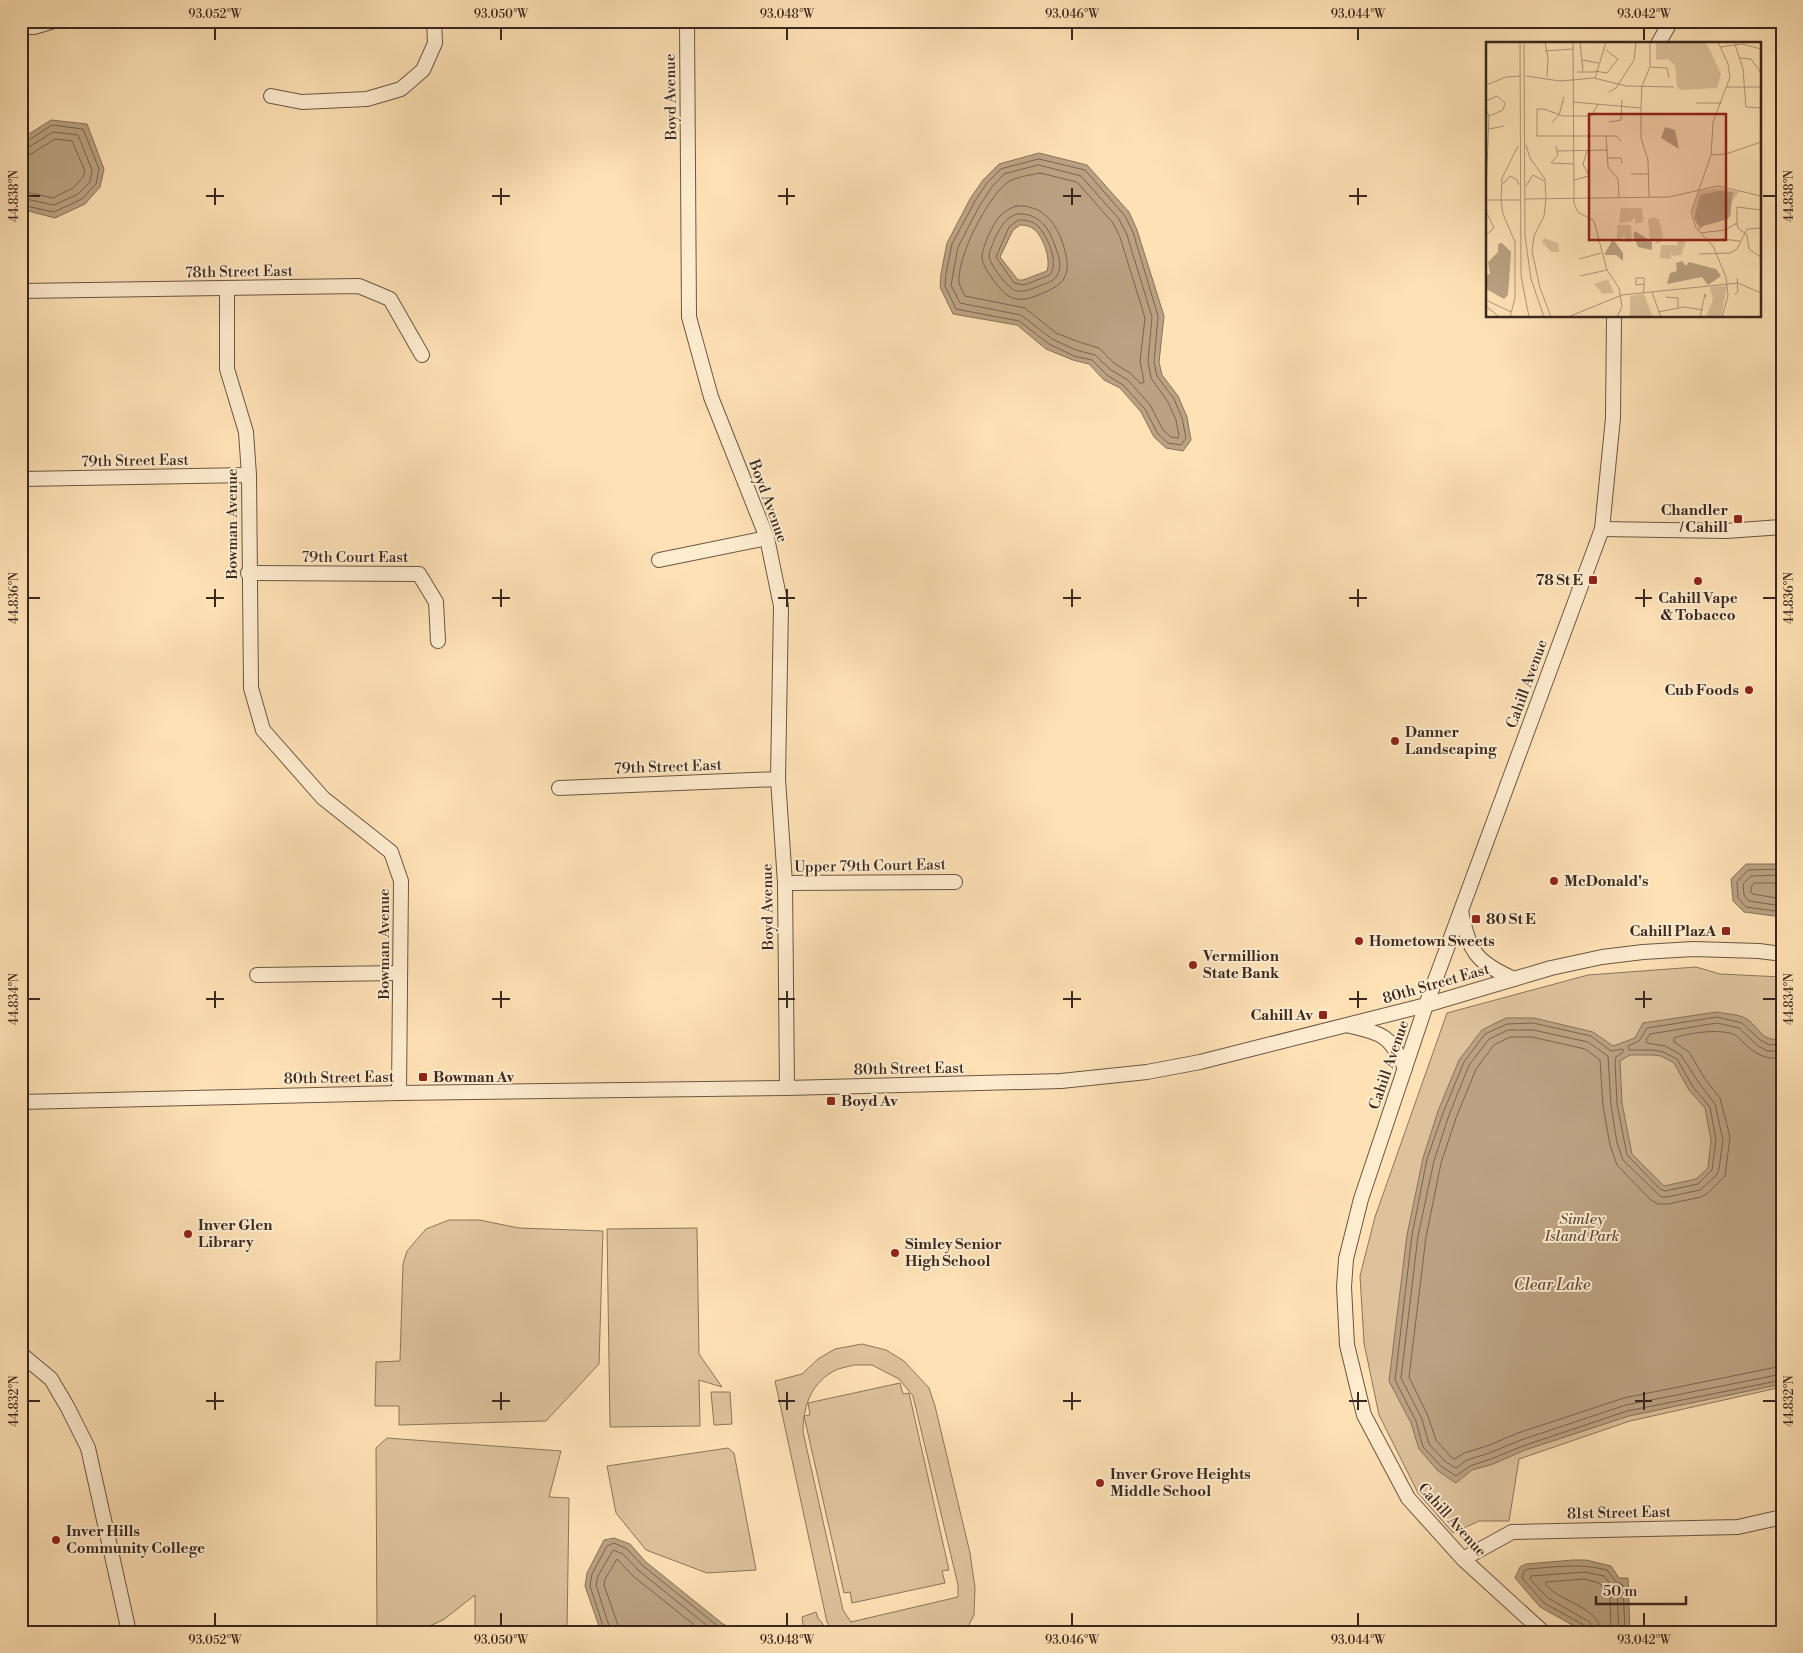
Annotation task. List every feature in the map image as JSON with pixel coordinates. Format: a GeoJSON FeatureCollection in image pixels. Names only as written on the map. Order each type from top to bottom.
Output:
{"type":"FeatureCollection","features":[{"type":"Feature","properties":{"kind":"street"},"geometry":{"type":"LineString","coordinates":[[21,27],[34,27],[54,21]]}},
{"type":"Feature","properties":{"kind":"street"},"geometry":{"type":"LineString","coordinates":[[271,96],[302,102],[358,100],[401,89],[423,70],[435,43],[434,21]]}},
{"type":"Feature","properties":{"kind":"street","name":"Boyd Avenue"},"geometry":{"type":"LineString","coordinates":[[687,21],[689,317],[711,397],[766,538],[781,606],[778,778],[785,883],[786,1088]]}},
{"type":"Feature","properties":{"kind":"street"},"geometry":{"type":"LineString","coordinates":[[1659,42],[1671,21]]}},
{"type":"Feature","properties":{"kind":"street","name":"78th Street East"},"geometry":{"type":"LineString","coordinates":[[21,291],[359,286],[390,299],[422,355]]}},
{"type":"Feature","properties":{"kind":"street","name":"Bowman Avenue"},"geometry":{"type":"LineString","coordinates":[[227,288],[227,369],[246,432],[249,475],[250,688],[262,730],[323,798],[391,852],[401,881],[399,1093]]}},
{"type":"Feature","properties":{"kind":"street","name":"Cahill Avenue"},"geometry":{"type":"LineString","coordinates":[[1543,1632],[1463,1559],[1408,1498],[1364,1415],[1347,1345],[1344,1287],[1346,1258],[1361,1199],[1426,1005],[1602,529],[1613,418],[1614,318]]}},
{"type":"Feature","properties":{"kind":"street","name":"79th Street East"},"geometry":{"type":"LineString","coordinates":[[21,479],[249,475]]}},
{"type":"Feature","properties":{"kind":"street"},"geometry":{"type":"LineString","coordinates":[[1602,529],[1726,531],[1782,527]]}},
{"type":"Feature","properties":{"kind":"street"},"geometry":{"type":"LineString","coordinates":[[659,560],[766,538]]}},
{"type":"Feature","properties":{"kind":"street","name":"79th Court East"},"geometry":{"type":"LineString","coordinates":[[248,573],[419,574],[436,602],[438,641]]}},
{"type":"Feature","properties":{"kind":"street","name":"79th Street East"},"geometry":{"type":"LineString","coordinates":[[559,788],[778,778]]}},
{"type":"Feature","properties":{"kind":"street","name":"Upper 79th Court East"},"geometry":{"type":"LineString","coordinates":[[785,883],[955,882]]}},
{"type":"Feature","properties":{"kind":"street"},"geometry":{"type":"LineString","coordinates":[[1461,910],[1470,945],[1477,955],[1486,965],[1514,979]]}},
{"type":"Feature","properties":{"kind":"street","name":"80th Street East"},"geometry":{"type":"LineString","coordinates":[[21,1102],[1061,1081],[1147,1072],[1200,1062],[1426,1005],[1551,968],[1602,957],[1694,949],[1759,951],[1782,954]]}},
{"type":"Feature","properties":{"kind":"street"},"geometry":{"type":"LineString","coordinates":[[257,975],[400,973]]}},
{"type":"Feature","properties":{"kind":"street"},"geometry":{"type":"LineString","coordinates":[[1347,1025],[1367,1030],[1389,1040],[1405,1068]]}},
{"type":"Feature","properties":{"kind":"street"},"geometry":{"type":"LineString","coordinates":[[21,1354],[51,1379],[88,1448],[129,1632]]}},
{"type":"Feature","properties":{"kind":"street","name":"81st Street East"},"geometry":{"type":"LineString","coordinates":[[1463,1559],[1512,1532],[1738,1527],[1782,1517]]}},
{"type":"Feature","properties":{"kind":"green space","name":"Clear Lake"},"geometry":{"type":"Polygon","coordinates":[[[1696,967],[1720,974],[1782,977],[1782,1387],[1630,1421],[1519,1459],[1509,1521],[1479,1521],[1453,1533],[1418,1493],[1379,1415],[1364,1343],[1360,1276],[1375,1217],[1447,1013],[1588,975],[1696,967]]]}},
{"type":"Feature","properties":{"kind":"green space"},"geometry":{"type":"Polygon","coordinates":[[[449,1220],[479,1220],[519,1228],[603,1231],[599,1364],[546,1421],[399,1425],[399,1406],[375,1406],[376,1362],[400,1361],[403,1264],[407,1251],[426,1229],[449,1220]]]}},
{"type":"Feature","properties":{"kind":"green space"},"geometry":{"type":"Polygon","coordinates":[[[697,1228],[699,1354],[722,1387],[699,1380],[700,1426],[610,1427],[607,1229],[697,1228]]]}},
{"type":"Feature","properties":{"kind":"green space"},"geometry":{"type":"Polygon","coordinates":[[[862,1344],[886,1350],[904,1361],[929,1388],[970,1553],[975,1588],[974,1615],[965,1632],[833,1632],[827,1622],[775,1381],[802,1374],[818,1359],[835,1349],[862,1344]],[[854,1365],[834,1371],[824,1377],[809,1398],[803,1423],[803,1432],[843,1610],[851,1622],[958,1597],[958,1585],[913,1396],[899,1379],[872,1365],[854,1365]]]}},
{"type":"Feature","properties":{"kind":"green space"},"geometry":{"type":"Polygon","coordinates":[[[900,1383],[903,1394],[909,1393],[949,1570],[942,1571],[945,1583],[852,1603],[850,1592],[844,1593],[804,1416],[810,1415],[808,1403],[900,1383]]]}},
{"type":"Feature","properties":{"kind":"green space"},"geometry":{"type":"Polygon","coordinates":[[[711,1392],[730,1392],[732,1424],[714,1425],[711,1392]]]}},
{"type":"Feature","properties":{"kind":"green space"},"geometry":{"type":"Polygon","coordinates":[[[387,1438],[561,1451],[549,1497],[569,1498],[567,1632],[475,1632],[475,1595],[443,1620],[416,1632],[377,1632],[376,1448],[387,1438]]]}},
{"type":"Feature","properties":{"kind":"green space"},"geometry":{"type":"Polygon","coordinates":[[[728,1448],[734,1453],[756,1570],[707,1573],[646,1550],[616,1513],[607,1466],[728,1448]]]}},
{"type":"Feature","properties":{"kind":"green space"},"geometry":{"type":"Polygon","coordinates":[[[816,1612],[818,1618],[829,1632],[804,1632],[802,1617],[816,1612]]]}},
{"type":"Feature","properties":{"kind":"water"},"geometry":{"type":"Polygon","coordinates":[[[51,120],[87,124],[104,169],[100,187],[85,204],[55,218],[21,209],[21,139],[51,120]]]}},
{"type":"Feature","properties":{"kind":"water"},"geometry":{"type":"Polygon","coordinates":[[[1039,153],[1087,165],[1129,212],[1137,230],[1164,316],[1159,362],[1162,375],[1178,396],[1187,417],[1191,440],[1183,451],[1166,448],[1154,437],[1141,412],[1120,388],[1104,380],[1089,364],[1046,349],[1017,325],[953,314],[940,287],[947,243],[970,199],[983,180],[999,164],[1039,153]],[[1020,225],[1013,230],[1000,257],[1018,280],[1023,280],[1047,271],[1048,261],[1046,249],[1035,230],[1028,226],[1020,225]]]}},
{"type":"Feature","properties":{"kind":"water"},"geometry":{"type":"Polygon","coordinates":[[[1746,864],[1782,864],[1782,917],[1744,912],[1733,901],[1731,879],[1746,864]]]}},
{"type":"Feature","properties":{"kind":"water","name":"Clear Lake"},"geometry":{"type":"Polygon","coordinates":[[[1717,1012],[1742,1017],[1764,1036],[1782,1039],[1782,1384],[1629,1416],[1525,1450],[1493,1464],[1472,1470],[1456,1483],[1438,1471],[1419,1449],[1411,1423],[1389,1381],[1407,1235],[1423,1158],[1438,1111],[1459,1060],[1482,1030],[1506,1018],[1534,1018],[1593,1032],[1613,1046],[1635,1038],[1643,1023],[1717,1012]],[[1630,1055],[1620,1061],[1622,1103],[1632,1154],[1664,1186],[1696,1179],[1708,1168],[1711,1140],[1705,1108],[1689,1090],[1674,1063],[1661,1056],[1630,1055]]]}},
{"type":"Feature","properties":{"kind":"water"},"geometry":{"type":"Polygon","coordinates":[[[614,1538],[630,1544],[646,1562],[723,1624],[739,1632],[601,1632],[585,1586],[587,1573],[604,1540],[614,1538]]]}},
{"type":"Feature","properties":{"kind":"water"},"geometry":{"type":"Polygon","coordinates":[[[1586,1560],[1611,1566],[1619,1578],[1628,1578],[1630,1632],[1585,1632],[1540,1607],[1515,1578],[1520,1567],[1526,1564],[1586,1560]]]}},
{"type":"Feature","properties":{"kind":"place","name":"Chandler / Cahill"},"geometry":{"type":"Point","coordinates":[1738,519]}},
{"type":"Feature","properties":{"kind":"place","name":"78 St E"},"geometry":{"type":"Point","coordinates":[1593,580]}},
{"type":"Feature","properties":{"kind":"place","name":"Cahill Vape & Tobacco"},"geometry":{"type":"Point","coordinates":[1698,581]}},
{"type":"Feature","properties":{"kind":"place","name":"Cub Foods"},"geometry":{"type":"Point","coordinates":[1749,690]}},
{"type":"Feature","properties":{"kind":"place","name":"Danner Landscaping"},"geometry":{"type":"Point","coordinates":[1395,741]}},
{"type":"Feature","properties":{"kind":"place","name":"McDonald's"},"geometry":{"type":"Point","coordinates":[1554,881]}},
{"type":"Feature","properties":{"kind":"place","name":"80 St E"},"geometry":{"type":"Point","coordinates":[1476,919]}},
{"type":"Feature","properties":{"kind":"place","name":"Cahill PlazA"},"geometry":{"type":"Point","coordinates":[1726,931]}},
{"type":"Feature","properties":{"kind":"place","name":"Hometown Sweets"},"geometry":{"type":"Point","coordinates":[1359,941]}},
{"type":"Feature","properties":{"kind":"place","name":"Vermillion State Bank"},"geometry":{"type":"Point","coordinates":[1193,965]}},
{"type":"Feature","properties":{"kind":"place","name":"Cahill Av"},"geometry":{"type":"Point","coordinates":[1323,1015]}},
{"type":"Feature","properties":{"kind":"place","name":"Bowman Av"},"geometry":{"type":"Point","coordinates":[423,1077]}},
{"type":"Feature","properties":{"kind":"place","name":"Boyd Av"},"geometry":{"type":"Point","coordinates":[831,1101]}},
{"type":"Feature","properties":{"kind":"place","name":"Inver Glen Library"},"geometry":{"type":"Point","coordinates":[188,1234]}},
{"type":"Feature","properties":{"kind":"place","name":"Simley Senior High School"},"geometry":{"type":"Point","coordinates":[895,1253]}},
{"type":"Feature","properties":{"kind":"place","name":"Inver Grove Heights Middle School"},"geometry":{"type":"Point","coordinates":[1100,1483]}},
{"type":"Feature","properties":{"kind":"place","name":"Inver Hills Community College"},"geometry":{"type":"Point","coordinates":[56,1540]}},
{"type":"Feature","properties":{"kind":"park label","name":"Simley Island Park"},"geometry":{"type":"Point","coordinates":[1582,1228]}}]}
